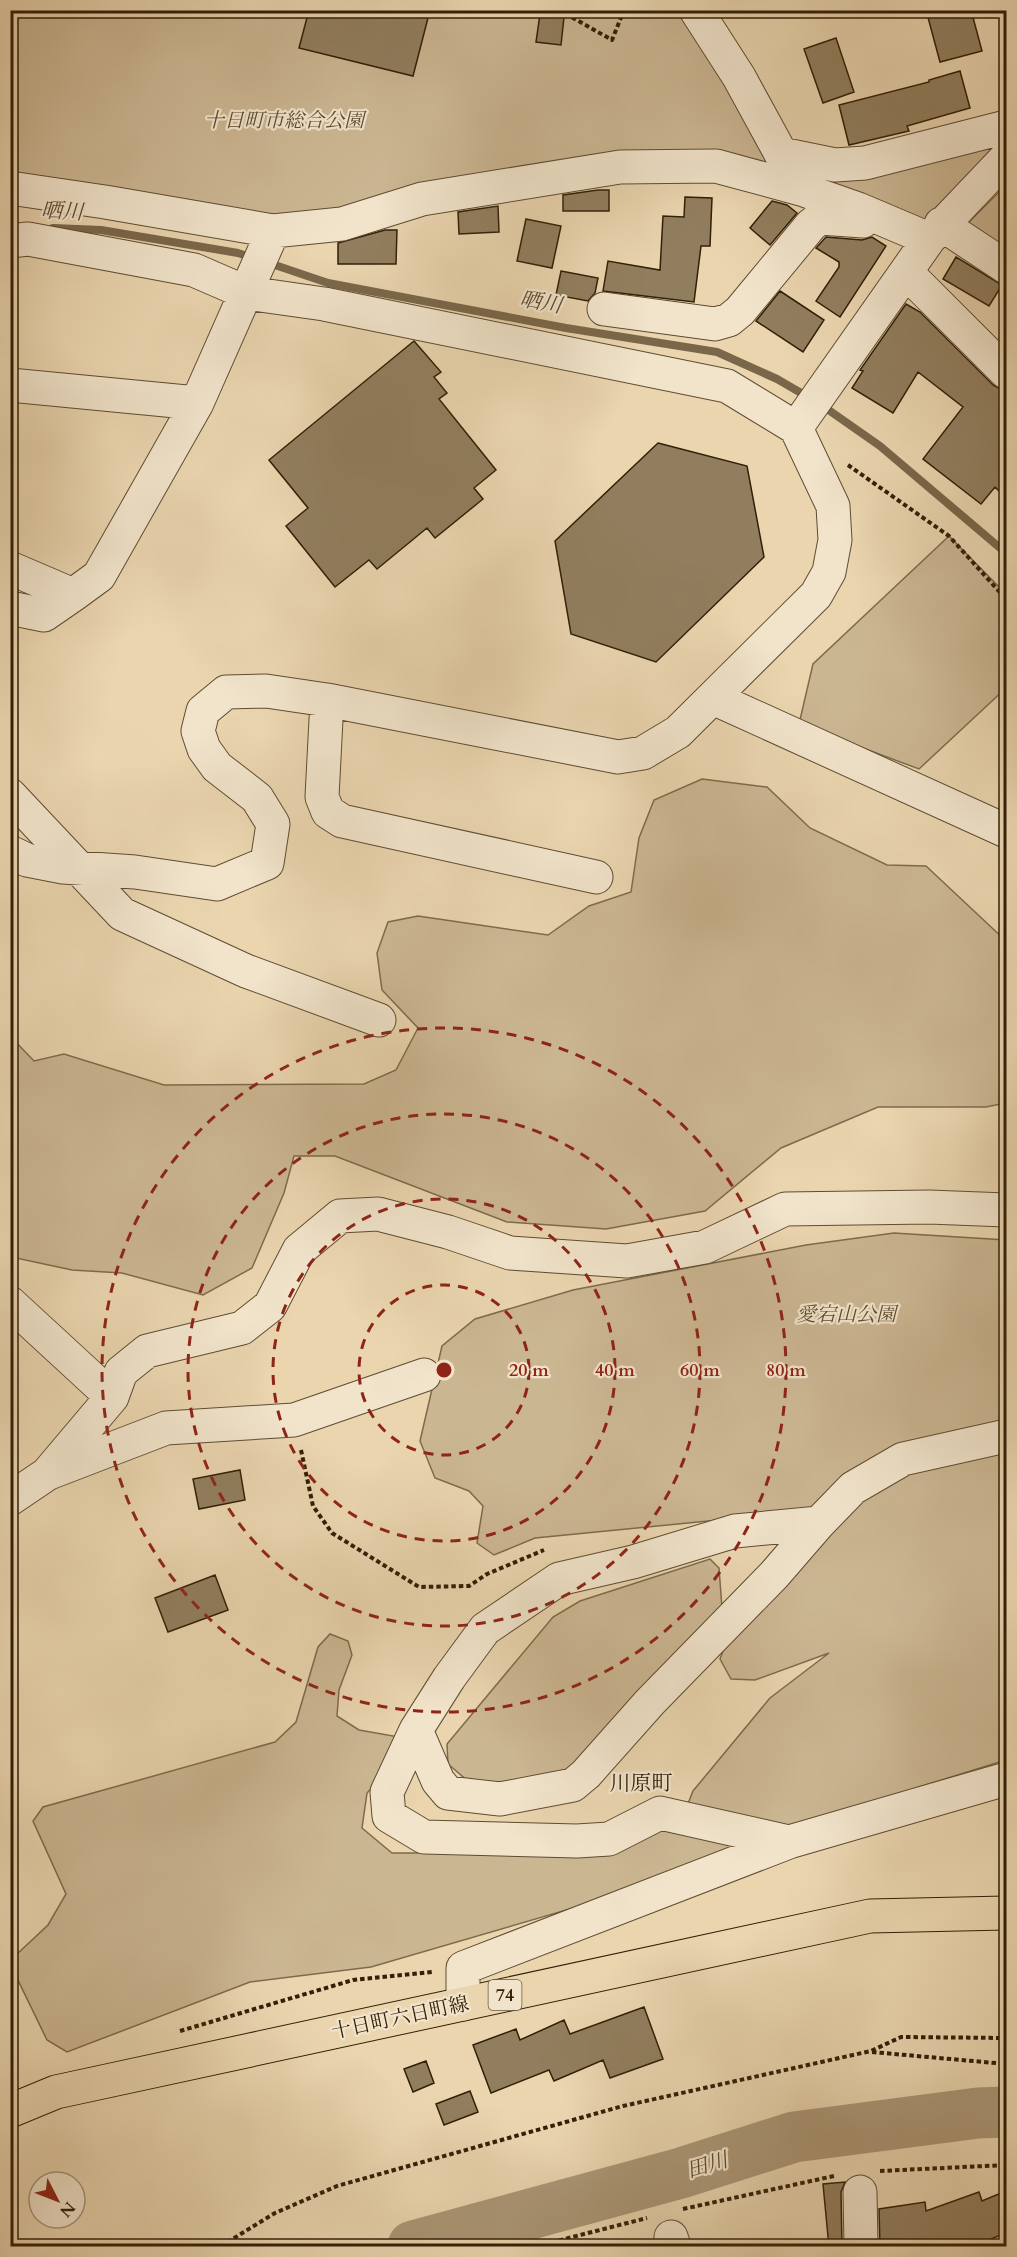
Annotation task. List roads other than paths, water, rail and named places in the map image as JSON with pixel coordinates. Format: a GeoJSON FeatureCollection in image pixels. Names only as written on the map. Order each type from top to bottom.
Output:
{"type":"FeatureCollection","features":[{"type":"Feature","properties":{"kind":"main road","name":"十日町六日町線"},"geometry":{"type":"LineString","coordinates":[[10,2111],[56,2092],[870,1916],[1006,1913]]}},
{"type":"Feature","properties":{"kind":"street"},"geometry":{"type":"LineString","coordinates":[[696,10],[739,77],[781,154],[836,165],[865,163],[1006,128]]}},
{"type":"Feature","properties":{"kind":"street"},"geometry":{"type":"LineString","coordinates":[[800,421],[935,232],[1006,158]]}},
{"type":"Feature","properties":{"kind":"street"},"geometry":{"type":"LineString","coordinates":[[10,188],[116,203],[273,231],[342,224],[422,199],[620,167],[716,166],[801,189],[892,224]]}},
{"type":"Feature","properties":{"kind":"street"},"geometry":{"type":"LineString","coordinates":[[604,309],[716,324],[729,320],[740,311],[811,225],[820,218],[892,224],[935,232],[1006,267]]}},
{"type":"Feature","properties":{"kind":"street"},"geometry":{"type":"LineString","coordinates":[[10,608],[44,615],[99,576],[197,403],[273,231]]}},
{"type":"Feature","properties":{"kind":"street"},"geometry":{"type":"LineString","coordinates":[[10,241],[28,239],[194,270],[247,292],[324,304],[727,386],[800,421],[833,506],[835,540],[829,572],[816,596],[678,732],[643,753],[618,757],[327,700],[266,691],[226,692],[203,711],[198,731],[204,749],[217,767],[257,798],[273,824],[267,862],[217,884],[78,868],[27,860],[10,852]]}},
{"type":"Feature","properties":{"kind":"street"},"geometry":{"type":"LineString","coordinates":[[906,272],[1006,372]]}},
{"type":"Feature","properties":{"kind":"street"},"geometry":{"type":"LineString","coordinates":[[10,385],[197,403]]}},
{"type":"Feature","properties":{"kind":"street"},"geometry":{"type":"LineString","coordinates":[[10,568],[73,595]]}},
{"type":"Feature","properties":{"kind":"street"},"geometry":{"type":"LineString","coordinates":[[713,698],[1006,831]]}},
{"type":"Feature","properties":{"kind":"street"},"geometry":{"type":"LineString","coordinates":[[327,700],[322,797],[328,812],[342,821],[596,878]]}},
{"type":"Feature","properties":{"kind":"street"},"geometry":{"type":"LineString","coordinates":[[10,795],[122,914],[246,971],[379,1020]]}},
{"type":"Feature","properties":{"kind":"street"},"geometry":{"type":"LineString","coordinates":[[47,1474],[112,1397],[121,1372],[147,1351],[242,1328],[270,1306],[299,1250],[340,1216],[378,1214],[448,1232],[510,1253],[627,1261],[705,1247],[785,1209],[929,1207],[1006,1210]]}},
{"type":"Feature","properties":{"kind":"street"},"geometry":{"type":"LineString","coordinates":[[10,1303],[112,1397]]}},
{"type":"Feature","properties":{"kind":"street"},"geometry":{"type":"LineString","coordinates":[[10,1498],[47,1474],[166,1428],[294,1420],[424,1375]]}},
{"type":"Feature","properties":{"kind":"street"},"geometry":{"type":"LineString","coordinates":[[416,1730],[438,1781],[448,1793],[500,1799],[573,1785],[774,1575],[819,1522],[853,1488],[903,1459],[1006,1436]]}},
{"type":"Feature","properties":{"kind":"street"},"geometry":{"type":"LineString","coordinates":[[789,1842],[660,1814],[609,1839],[424,1837],[389,1816],[387,1792],[416,1730],[484,1629],[559,1579],[633,1562],[735,1531],[819,1522]]}},
{"type":"Feature","properties":{"kind":"street"},"geometry":{"type":"LineString","coordinates":[[463,2004],[463,1968],[789,1842],[1006,1779]]}},
{"type":"Feature","properties":{"kind":"street"},"geometry":{"type":"LineString","coordinates":[[861,2247],[862,2179]]}},
{"type":"Feature","properties":{"kind":"waterway","name":"晒川"},"geometry":{"type":"LineString","coordinates":[[53,228],[101,230],[238,253],[253,258]]}},
{"type":"Feature","properties":{"kind":"waterway","name":"晒川"},"geometry":{"type":"LineString","coordinates":[[266,262],[328,283],[566,328],[717,352],[777,379],[808,397]]}},
{"type":"Feature","properties":{"kind":"waterway","name":"晒川"},"geometry":{"type":"LineString","coordinates":[[820,404],[880,446],[1006,553]]}},
{"type":"Feature","properties":{"kind":"waterway","name":"田川"},"geometry":{"type":"LineString","coordinates":[[413,2246],[681,2173],[794,2137],[978,2113],[1006,2112]]}},
{"type":"Feature","properties":{"kind":"district","name":"川原町"},"geometry":{"type":"Point","coordinates":[641,1783]}},
{"type":"Feature","properties":{"kind":"park label","name":"十日町市総合公園"},"geometry":{"type":"Point","coordinates":[284,120]}},
{"type":"Feature","properties":{"kind":"park label","name":"愛宕山公園"},"geometry":{"type":"Point","coordinates":[846,1314]}}]}
